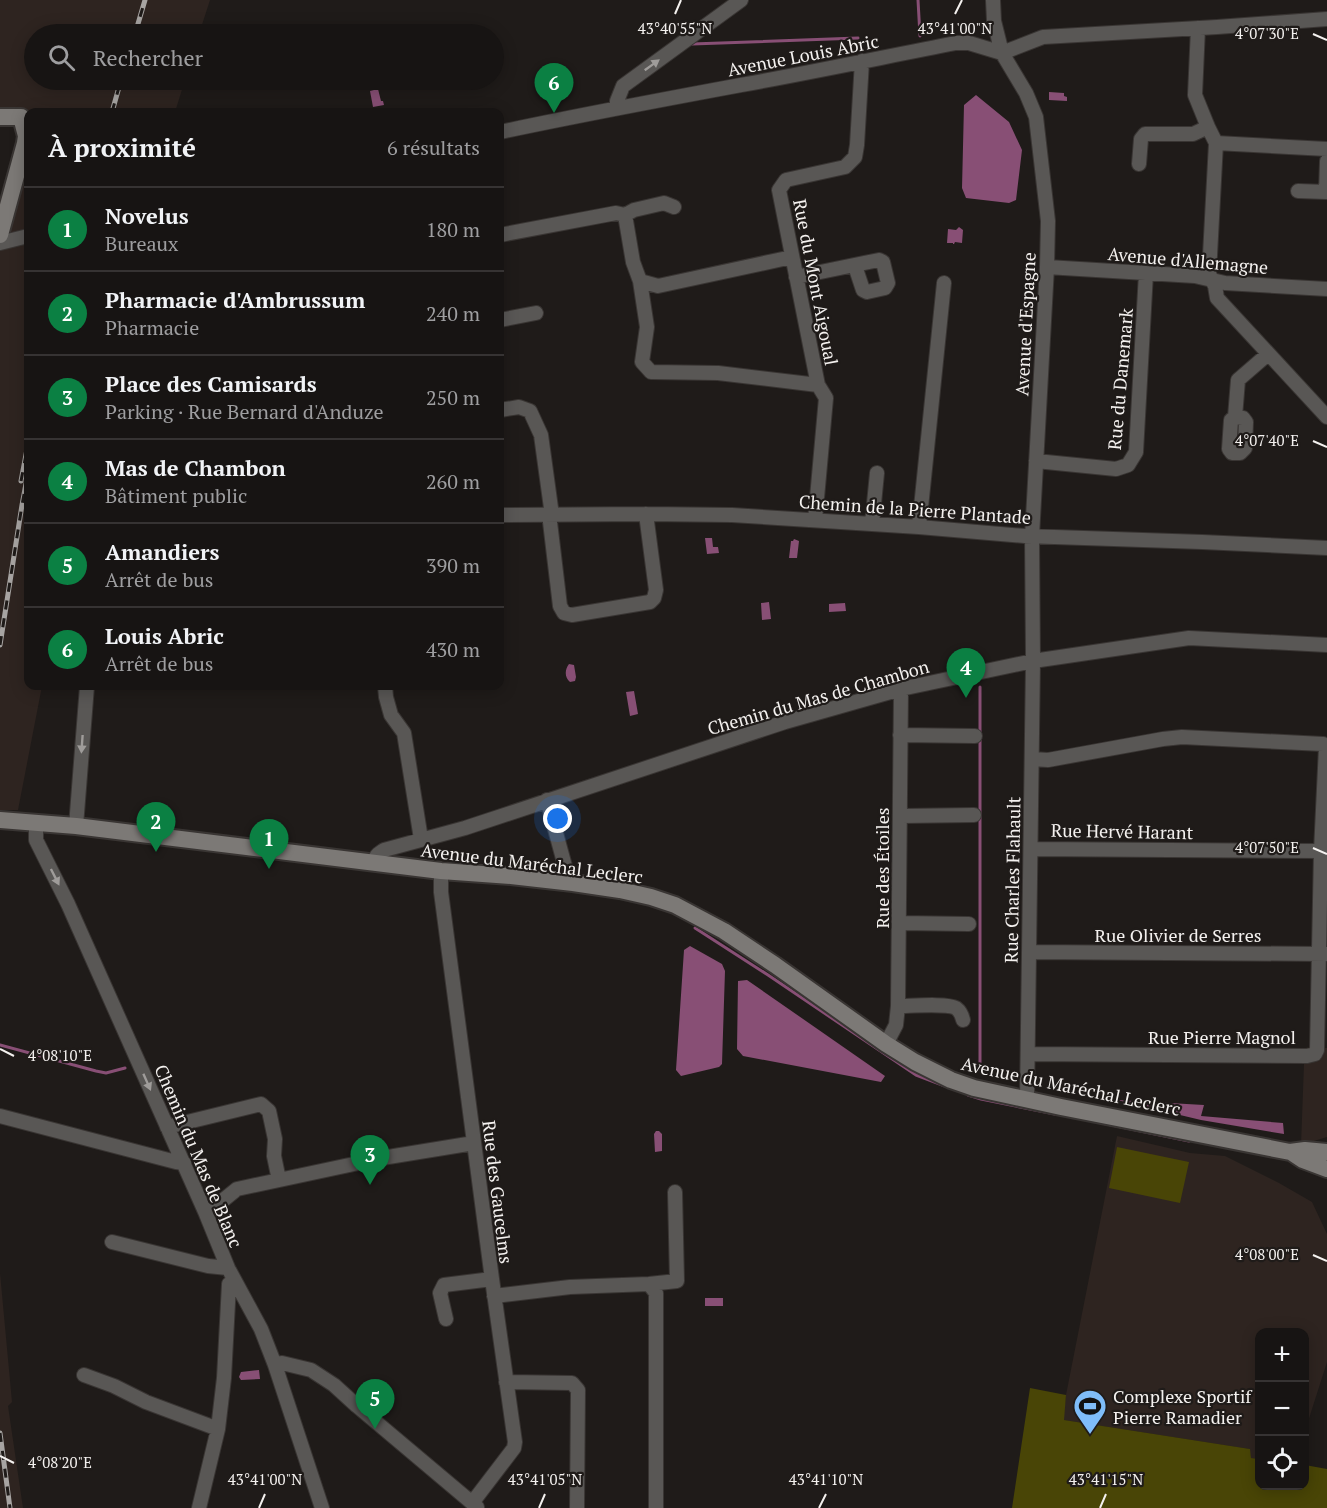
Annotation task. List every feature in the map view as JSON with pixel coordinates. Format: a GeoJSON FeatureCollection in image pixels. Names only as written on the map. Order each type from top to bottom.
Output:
{"type":"FeatureCollection","features":[{"type":"Feature","properties":{"kind":"main road"},"geometry":{"type":"LineString","coordinates":[[0,117],[21,117],[24,128]]}},
{"type":"Feature","properties":{"kind":"main road"},"geometry":{"type":"LineString","coordinates":[[0,235],[24,146]]}},
{"type":"Feature","properties":{"kind":"main road","name":"Avenue du Maréchal Leclerc"},"geometry":{"type":"LineString","coordinates":[[0,820],[76,826],[441,871],[511,876],[620,890],[651,897],[675,905],[724,931],[886,1044],[951,1080],[974,1088],[1290,1152],[1305,1150],[1327,1152]]}},
{"type":"Feature","properties":{"kind":"main road","name":"Avenue du Maréchal Leclerc"},"geometry":{"type":"LineString","coordinates":[[1290,1152],[1303,1160],[1327,1169]]}},
{"type":"Feature","properties":{"kind":"street"},"geometry":{"type":"LineString","coordinates":[[617,108],[617,101],[623,86],[741,0]]}},
{"type":"Feature","properties":{"kind":"street","name":"Avenue d'Espagne"},"geometry":{"type":"LineString","coordinates":[[993,0],[994,21],[1002,53],[1026,93],[1036,117],[1048,221],[1032,536],[1033,661]]}},
{"type":"Feature","properties":{"kind":"street"},"geometry":{"type":"LineString","coordinates":[[1002,53],[1043,37],[1327,19]]}},
{"type":"Feature","properties":{"kind":"street"},"geometry":{"type":"LineString","coordinates":[[1198,28],[1195,95],[1216,143],[1209,274],[1215,286],[1217,298],[1327,417]]}},
{"type":"Feature","properties":{"kind":"street","name":"Avenue Louis Abric"},"geometry":{"type":"LineString","coordinates":[[504,131],[956,43],[969,43],[1002,53]]}},
{"type":"Feature","properties":{"kind":"street","name":"Rue du Mont Aigoual"},"geometry":{"type":"LineString","coordinates":[[815,520],[826,398],[818,385],[779,190],[786,180],[845,167],[855,157],[862,61]]}},
{"type":"Feature","properties":{"kind":"street"},"geometry":{"type":"LineString","coordinates":[[1139,164],[1141,139],[1145,134],[1193,134],[1208,127]]}},
{"type":"Feature","properties":{"kind":"street"},"geometry":{"type":"LineString","coordinates":[[1216,143],[1327,149]]}},
{"type":"Feature","properties":{"kind":"street"},"geometry":{"type":"LineString","coordinates":[[1298,191],[1326,192],[1327,161]]}},
{"type":"Feature","properties":{"kind":"street"},"geometry":{"type":"LineString","coordinates":[[504,234],[616,213],[625,215],[634,210],[664,203],[674,207]]}},
{"type":"Feature","properties":{"kind":"street"},"geometry":{"type":"LineString","coordinates":[[625,215],[633,262],[640,281],[647,327],[642,362],[651,372],[718,373],[818,385]]}},
{"type":"Feature","properties":{"kind":"street"},"geometry":{"type":"LineString","coordinates":[[0,243],[24,237]]}},
{"type":"Feature","properties":{"kind":"street"},"geometry":{"type":"LineString","coordinates":[[640,281],[658,286],[792,257]]}},
{"type":"Feature","properties":{"kind":"street"},"geometry":{"type":"LineString","coordinates":[[796,277],[855,266]]}},
{"type":"Feature","properties":{"kind":"street","name":"Avenue d'Allemagne"},"geometry":{"type":"LineString","coordinates":[[1047,267],[1195,276],[1225,283],[1327,289]]}},
{"type":"Feature","properties":{"kind":"street","name":"Rue du Danemark"},"geometry":{"type":"LineString","coordinates":[[1036,461],[1116,469],[1128,465],[1136,452],[1146,273]]}},
{"type":"Feature","properties":{"kind":"street"},"geometry":{"type":"LineString","coordinates":[[920,527],[945,283]]}},
{"type":"Feature","properties":{"kind":"street"},"geometry":{"type":"LineString","coordinates":[[504,319],[536,313]]}},
{"type":"Feature","properties":{"kind":"street"},"geometry":{"type":"LineString","coordinates":[[1234,417],[1238,380],[1268,354]]}},
{"type":"Feature","properties":{"kind":"street"},"geometry":{"type":"LineString","coordinates":[[504,409],[519,406],[530,411],[541,435],[551,508],[549,522],[560,606],[564,613],[572,615],[650,602],[654,598],[656,590],[646,514]]}},
{"type":"Feature","properties":{"kind":"street"},"geometry":{"type":"LineString","coordinates":[[872,524],[877,473]]}},
{"type":"Feature","properties":{"kind":"street","name":"Chemin de la Pierre Plantade"},"geometry":{"type":"LineString","coordinates":[[504,515],[732,515],[1032,536],[1327,548]]}},
{"type":"Feature","properties":{"kind":"street","name":"Chemin du Mas de Chambon"},"geometry":{"type":"LineString","coordinates":[[375,863],[375,857],[384,850],[465,828],[774,725],[900,689],[1033,661],[1189,638],[1327,645]]}},
{"type":"Feature","properties":{"kind":"street","name":"Rue Charles Flahault"},"geometry":{"type":"LineString","coordinates":[[1027,1099],[1033,661]]}},
{"type":"Feature","properties":{"kind":"street","name":"Rue des Étoiles"},"geometry":{"type":"LineString","coordinates":[[886,1044],[896,1025],[898,1006],[901,816],[900,689]]}},
{"type":"Feature","properties":{"kind":"street"},"geometry":{"type":"LineString","coordinates":[[76,826],[87,690]]}},
{"type":"Feature","properties":{"kind":"street"},"geometry":{"type":"LineString","coordinates":[[385,690],[391,715],[404,733],[421,839]]}},
{"type":"Feature","properties":{"kind":"street"},"geometry":{"type":"LineString","coordinates":[[900,735],[975,736]]}},
{"type":"Feature","properties":{"kind":"street"},"geometry":{"type":"LineString","coordinates":[[1032,759],[1048,760],[1182,737],[1323,744],[1326,747],[1321,851],[1323,954]]}},
{"type":"Feature","properties":{"kind":"street"},"geometry":{"type":"LineString","coordinates":[[547,800],[568,883]]}},
{"type":"Feature","properties":{"kind":"street"},"geometry":{"type":"LineString","coordinates":[[901,816],[974,815]]}},
{"type":"Feature","properties":{"kind":"street","name":"Chemin du Mas de Blanc"},"geometry":{"type":"LineString","coordinates":[[36,823],[36,840],[68,904],[231,1274],[261,1329],[322,1508]]}},
{"type":"Feature","properties":{"kind":"street","name":"Rue Hervé Harant"},"geometry":{"type":"LineString","coordinates":[[1031,849],[1321,851]]}},
{"type":"Feature","properties":{"kind":"street","name":"Rue des Gaucelms"},"geometry":{"type":"LineString","coordinates":[[441,871],[441,892],[515,1442],[514,1448],[475,1505]]}},
{"type":"Feature","properties":{"kind":"street"},"geometry":{"type":"LineString","coordinates":[[900,923],[969,924]]}},
{"type":"Feature","properties":{"kind":"street","name":"Rue Olivier de Serres"},"geometry":{"type":"LineString","coordinates":[[1029,952],[1323,954]]}},
{"type":"Feature","properties":{"kind":"street","name":"Rue Pierre Magnol"},"geometry":{"type":"LineString","coordinates":[[1028,1054],[1313,1055],[1317,1050],[1323,954]]}},
{"type":"Feature","properties":{"kind":"street"},"geometry":{"type":"LineString","coordinates":[[898,1006],[955,1008],[962,1015],[963,1020]]}},
{"type":"Feature","properties":{"kind":"street"},"geometry":{"type":"LineString","coordinates":[[168,1127],[261,1104],[269,1111],[275,1139],[274,1156],[279,1180]]}},
{"type":"Feature","properties":{"kind":"street"},"geometry":{"type":"LineString","coordinates":[[0,1116],[184,1163]]}},
{"type":"Feature","properties":{"kind":"street"},"geometry":{"type":"LineString","coordinates":[[206,1214],[237,1189],[382,1158],[474,1143]]}},
{"type":"Feature","properties":{"kind":"street"},"geometry":{"type":"LineString","coordinates":[[494,1296],[570,1287],[677,1281],[675,1192]]}},
{"type":"Feature","properties":{"kind":"street"},"geometry":{"type":"LineString","coordinates":[[112,1242],[231,1274],[218,1429],[199,1508]]}},
{"type":"Feature","properties":{"kind":"street"},"geometry":{"type":"LineString","coordinates":[[446,1319],[440,1293],[444,1285],[492,1279]]}},
{"type":"Feature","properties":{"kind":"street"},"geometry":{"type":"LineString","coordinates":[[649,1284],[656,1293],[656,1508]]}},
{"type":"Feature","properties":{"kind":"street"},"geometry":{"type":"LineString","coordinates":[[275,1365],[282,1363],[311,1370],[334,1384],[475,1505]]}},
{"type":"Feature","properties":{"kind":"street"},"geometry":{"type":"LineString","coordinates":[[84,1375],[114,1386],[146,1402],[218,1429]]}},
{"type":"Feature","properties":{"kind":"street"},"geometry":{"type":"LineString","coordinates":[[506,1382],[572,1383],[578,1390],[577,1508]]}},
{"type":"Feature","properties":{"kind":"shaded area"},"geometry":{"type":"Polygon","coordinates":[[[0,0],[210,0],[202,24],[24,24],[24,90],[182,90],[176,108],[24,108],[24,123],[0,110],[0,0]]]}},
{"type":"Feature","properties":{"kind":"shaded area"},"geometry":{"type":"Polygon","coordinates":[[[378,90],[384,105],[373,107],[370,91],[378,90]]]}},
{"type":"Feature","properties":{"kind":"shaded area"},"geometry":{"type":"Polygon","coordinates":[[[1049,92],[1064,93],[1067,101],[1049,100],[1049,92]]]}},
{"type":"Feature","properties":{"kind":"shaded area"},"geometry":{"type":"Polygon","coordinates":[[[976,95],[1009,122],[1022,150],[1016,200],[1009,203],[966,198],[962,188],[964,105],[976,95]]]}},
{"type":"Feature","properties":{"kind":"shaded area"},"geometry":{"type":"Polygon","coordinates":[[[24,159],[24,690],[41,690],[18,810],[0,810],[0,249],[24,159]]]}},
{"type":"Feature","properties":{"kind":"shaded area"},"geometry":{"type":"Polygon","coordinates":[[[959,227],[963,230],[962,243],[947,243],[948,229],[956,230],[959,227]]]}},
{"type":"Feature","properties":{"kind":"shaded area"},"geometry":{"type":"Polygon","coordinates":[[[705,538],[712,538],[713,547],[718,547],[719,553],[707,554],[705,538]]]}},
{"type":"Feature","properties":{"kind":"shaded area"},"geometry":{"type":"Polygon","coordinates":[[[794,539],[799,541],[797,558],[789,558],[791,541],[794,539]]]}},
{"type":"Feature","properties":{"kind":"shaded area"},"geometry":{"type":"Polygon","coordinates":[[[769,602],[771,619],[762,620],[761,603],[769,602]]]}},
{"type":"Feature","properties":{"kind":"shaded area"},"geometry":{"type":"Polygon","coordinates":[[[845,603],[846,611],[829,612],[829,604],[845,603]]]}},
{"type":"Feature","properties":{"kind":"shaded area"},"geometry":{"type":"Polygon","coordinates":[[[569,664],[574,665],[576,677],[575,681],[570,682],[566,673],[569,664]]]}},
{"type":"Feature","properties":{"kind":"shaded area"},"geometry":{"type":"Polygon","coordinates":[[[634,691],[638,714],[630,716],[626,692],[634,691]]]}},
{"type":"Feature","properties":{"kind":"shaded area"},"geometry":{"type":"Polygon","coordinates":[[[690,946],[722,964],[725,971],[722,1064],[719,1067],[681,1076],[676,1070],[684,950],[690,946]]]}},
{"type":"Feature","properties":{"kind":"shaded area"},"geometry":{"type":"Polygon","coordinates":[[[747,980],[885,1076],[881,1082],[743,1056],[737,1049],[738,981],[747,980]]]}},
{"type":"Feature","properties":{"kind":"shaded area"},"geometry":{"type":"Polygon","coordinates":[[[1327,1048],[1327,1137],[1301,1145],[1304,1064],[1318,1059],[1327,1048]]]}},
{"type":"Feature","properties":{"kind":"shaded area"},"geometry":{"type":"Polygon","coordinates":[[[1117,1100],[1204,1105],[1201,1116],[1283,1123],[1284,1134],[1201,1120],[1117,1100]]]}},
{"type":"Feature","properties":{"kind":"shaded area"},"geometry":{"type":"Polygon","coordinates":[[[656,1131],[662,1134],[662,1151],[655,1152],[654,1134],[656,1131]]]}},
{"type":"Feature","properties":{"kind":"shaded area"},"geometry":{"type":"Polygon","coordinates":[[[1117,1136],[1190,1153],[1225,1156],[1312,1202],[1327,1234],[1327,1362],[1309,1418],[1309,1328],[1255,1328],[1255,1458],[1251,1458],[1249,1449],[1063,1420],[1117,1136]]]}},
{"type":"Feature","properties":{"kind":"shaded area"},"geometry":{"type":"Polygon","coordinates":[[[1117,1147],[1189,1162],[1180,1203],[1109,1188],[1117,1147]]]}},
{"type":"Feature","properties":{"kind":"shaded area"},"geometry":{"type":"Polygon","coordinates":[[[0,1273],[12,1402],[8,1406],[23,1508],[0,1508],[0,1273]]]}},
{"type":"Feature","properties":{"kind":"shaded area"},"geometry":{"type":"Polygon","coordinates":[[[705,1298],[723,1298],[723,1306],[705,1306],[705,1298]]]}},
{"type":"Feature","properties":{"kind":"shaded area"},"geometry":{"type":"Polygon","coordinates":[[[259,1370],[260,1379],[241,1380],[239,1377],[241,1372],[259,1370]]]}},
{"type":"Feature","properties":{"kind":"shaded area","name":"Complexe Sportif Pierre Ramadier"},"geometry":{"type":"Polygon","coordinates":[[[1030,1388],[1066,1395],[1064,1420],[1250,1449],[1251,1458],[1255,1458],[1255,1490],[1309,1490],[1309,1466],[1327,1469],[1327,1508],[1012,1508],[1030,1388]]]}},
{"type":"Feature","properties":{"kind":"waterway"},"geometry":{"type":"LineString","coordinates":[[918,0],[920,36]]}},
{"type":"Feature","properties":{"kind":"waterway"},"geometry":{"type":"LineString","coordinates":[[692,44],[858,38]]}},
{"type":"Feature","properties":{"kind":"waterway"},"geometry":{"type":"LineString","coordinates":[[980,687],[980,1066]]}},
{"type":"Feature","properties":{"kind":"waterway"},"geometry":{"type":"LineString","coordinates":[[695,928],[916,1075],[945,1086]]}},
{"type":"Feature","properties":{"kind":"waterway"},"geometry":{"type":"LineString","coordinates":[[0,1045],[106,1073],[125,1068]]}},
{"type":"Feature","properties":{"kind":"waterway"},"geometry":{"type":"LineString","coordinates":[[968,1095],[1055,1114]]}},
{"type":"Feature","properties":{"kind":"waterway"},"geometry":{"type":"LineString","coordinates":[[1097,1122],[1189,1141]]}},
{"type":"Feature","properties":{"kind":"railway"},"geometry":{"type":"LineString","coordinates":[[138,24],[145,0]]}},
{"type":"Feature","properties":{"kind":"railway"},"geometry":{"type":"LineString","coordinates":[[113,108],[118,90]]}},
{"type":"Feature","properties":{"kind":"railway"},"geometry":{"type":"LineString","coordinates":[[21,481],[24,465]]}},
{"type":"Feature","properties":{"kind":"railway"},"geometry":{"type":"LineString","coordinates":[[0,645],[24,494]]}},
{"type":"Feature","properties":{"kind":"railway"},"geometry":{"type":"LineString","coordinates":[[0,1433],[10,1508]]}},
{"type":"Feature","properties":{"kind":"place","name":"Louis Abric"},"geometry":{"type":"Point","coordinates":[554,113]}},
{"type":"Feature","properties":{"kind":"place","name":"Mas de Chambon"},"geometry":{"type":"Point","coordinates":[966,698]}},
{"type":"Feature","properties":{"kind":"place","name":"Pharmacie d'Ambrussum"},"geometry":{"type":"Point","coordinates":[156,852]}},
{"type":"Feature","properties":{"kind":"place","name":"Novelus"},"geometry":{"type":"Point","coordinates":[269,869]}},
{"type":"Feature","properties":{"kind":"place","name":"Place des Camisards"},"geometry":{"type":"Point","coordinates":[370,1185]}},
{"type":"Feature","properties":{"kind":"place","name":"Amandiers"},"geometry":{"type":"Point","coordinates":[375,1429]}},
{"type":"Feature","properties":{"kind":"place","name":"Complexe Sportif Pierre Ramadier"},"geometry":{"type":"Point","coordinates":[1090,1435]}}]}
